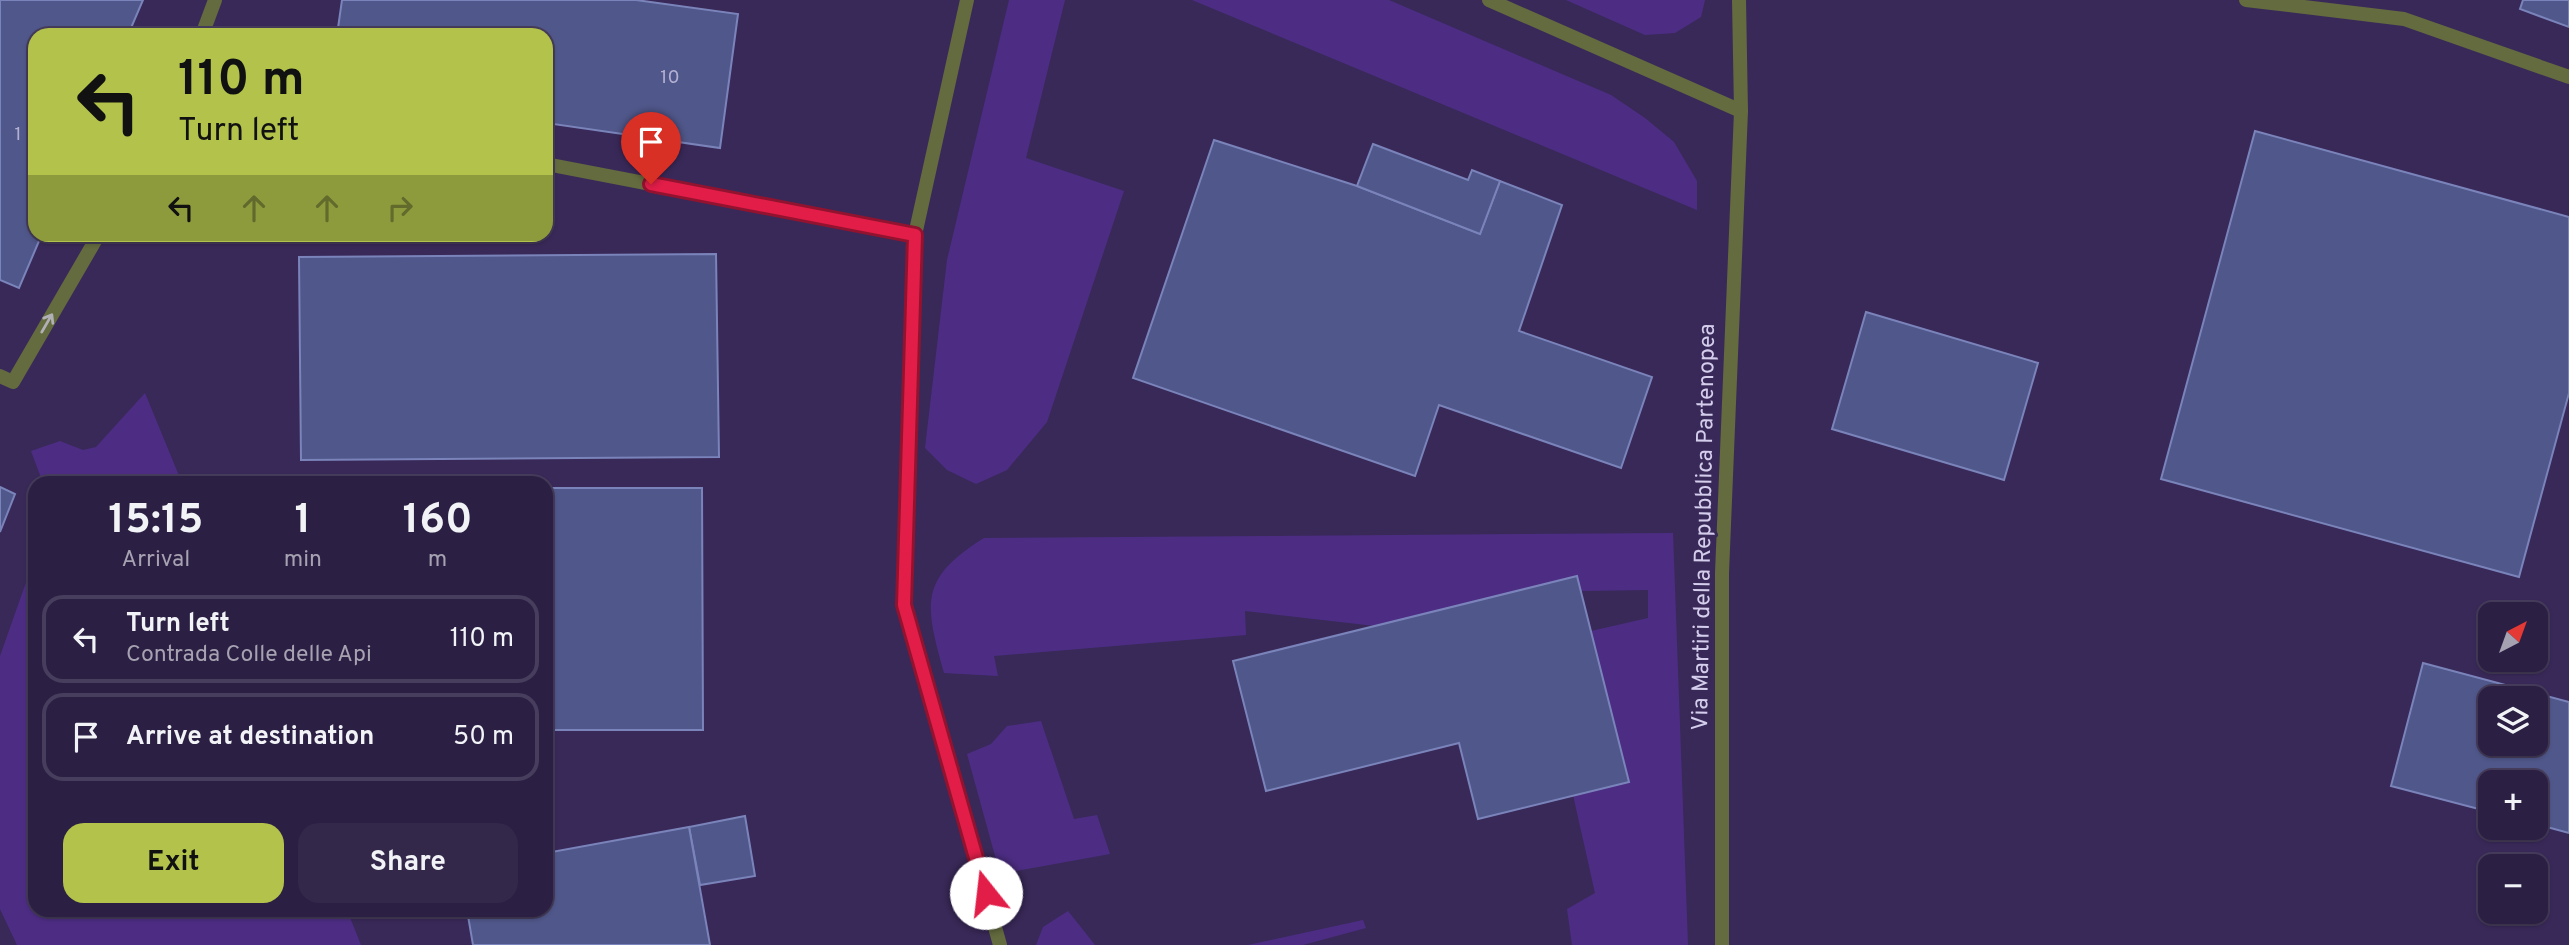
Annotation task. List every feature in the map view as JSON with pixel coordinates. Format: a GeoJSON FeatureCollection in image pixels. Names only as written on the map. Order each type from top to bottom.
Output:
{"type":"FeatureCollection","features":[{"type":"Feature","properties":{"kind":"street"},"geometry":{"type":"LineString","coordinates":[[205,28],[215,0]]}},
{"type":"Feature","properties":{"kind":"street"},"geometry":{"type":"LineString","coordinates":[[967,0],[915,235],[904,605],[1000,945]]}},
{"type":"Feature","properties":{"kind":"street"},"geometry":{"type":"LineString","coordinates":[[1489,0],[1741,111]]}},
{"type":"Feature","properties":{"kind":"street","name":"Via Martiri della Repubblica Partenopea"},"geometry":{"type":"LineString","coordinates":[[1722,945],[1722,573],[1741,111],[1739,0]]}},
{"type":"Feature","properties":{"kind":"street"},"geometry":{"type":"LineString","coordinates":[[2246,0],[2404,19],[2569,77]]}},
{"type":"Feature","properties":{"kind":"street"},"geometry":{"type":"LineString","coordinates":[[553,165],[915,235]]}},
{"type":"Feature","properties":{"kind":"street"},"geometry":{"type":"LineString","coordinates":[[6,379],[94,242]]}},
{"type":"Feature","properties":{"kind":"shaded area"},"geometry":{"type":"Polygon","coordinates":[[[1009,0],[1065,0],[1026,158],[1124,191],[1047,422],[1007,470],[976,484],[947,470],[925,448],[947,260],[1009,0]]]}},
{"type":"Feature","properties":{"kind":"shaded area"},"geometry":{"type":"Polygon","coordinates":[[[1192,0],[1389,0],[1611,95],[1645,118],[1674,142],[1697,181],[1697,210],[1192,0]]]}},
{"type":"Feature","properties":{"kind":"shaded area"},"geometry":{"type":"Polygon","coordinates":[[[1566,0],[1705,0],[1701,17],[1675,33],[1645,35],[1566,0]]]}},
{"type":"Feature","properties":{"kind":"shaded area"},"geometry":{"type":"Polygon","coordinates":[[[145,393],[179,476],[40,476],[31,451],[60,441],[83,450],[96,447],[145,393]]]}},
{"type":"Feature","properties":{"kind":"shaded area"},"geometry":{"type":"Polygon","coordinates":[[[1673,533],[1688,945],[1572,945],[1567,909],[1595,893],[1573,795],[1591,631],[1648,618],[1648,590],[1580,591],[1576,576],[1375,626],[1245,611],[1246,635],[994,656],[998,676],[944,673],[933,629],[932,595],[937,581],[947,567],[984,538],[1673,533]]]}},
{"type":"Feature","properties":{"kind":"shaded area"},"geometry":{"type":"Polygon","coordinates":[[[28,577],[28,917],[350,917],[361,945],[17,945],[0,909],[0,656],[28,577]]]}},
{"type":"Feature","properties":{"kind":"shaded area"},"geometry":{"type":"Polygon","coordinates":[[[1041,721],[1074,819],[1097,815],[1110,854],[1000,874],[967,754],[991,744],[1007,726],[1041,721]]]}},
{"type":"Feature","properties":{"kind":"shaded area"},"geometry":{"type":"Polygon","coordinates":[[[1068,911],[1095,945],[1036,945],[1043,927],[1068,911]]]}},
{"type":"Feature","properties":{"kind":"shaded area"},"geometry":{"type":"Polygon","coordinates":[[[1363,920],[1366,928],[1303,945],[1248,945],[1363,920]]]}},
{"type":"Feature","properties":{"kind":"building"},"geometry":{"type":"Polygon","coordinates":[[[0,0],[143,0],[131,28],[28,28],[28,242],[39,242],[19,288],[0,280],[0,0]]]}},
{"type":"Feature","properties":{"kind":"building"},"geometry":{"type":"Polygon","coordinates":[[[342,0],[636,0],[738,14],[720,148],[553,124],[553,28],[338,28],[342,0]]]}},
{"type":"Feature","properties":{"kind":"building"},"geometry":{"type":"Polygon","coordinates":[[[2523,0],[2569,0],[2569,27],[2520,9],[2523,0]]]}},
{"type":"Feature","properties":{"kind":"building"},"geometry":{"type":"Polygon","coordinates":[[[2255,131],[2569,217],[2569,393],[2519,577],[2161,479],[2255,131]]]}},
{"type":"Feature","properties":{"kind":"building"},"geometry":{"type":"Polygon","coordinates":[[[1214,140],[1357,186],[1480,234],[1500,181],[1562,205],[1519,331],[1652,377],[1621,468],[1439,405],[1415,476],[1133,378],[1214,140]]]}},
{"type":"Feature","properties":{"kind":"building"},"geometry":{"type":"Polygon","coordinates":[[[1373,144],[1468,180],[1472,170],[1500,181],[1480,234],[1357,186],[1373,144]]]}},
{"type":"Feature","properties":{"kind":"building"},"geometry":{"type":"Polygon","coordinates":[[[716,254],[719,457],[301,460],[299,257],[716,254]]]}},
{"type":"Feature","properties":{"kind":"building"},"geometry":{"type":"Polygon","coordinates":[[[1866,312],[2038,363],[2004,480],[1832,429],[1866,312]]]}},
{"type":"Feature","properties":{"kind":"building"},"geometry":{"type":"Polygon","coordinates":[[[0,487],[15,494],[0,532],[0,487]]]}},
{"type":"Feature","properties":{"kind":"building"},"geometry":{"type":"Polygon","coordinates":[[[553,488],[702,488],[703,730],[553,730],[553,488]]]}},
{"type":"Feature","properties":{"kind":"building"},"geometry":{"type":"Polygon","coordinates":[[[1577,576],[1629,782],[1478,819],[1459,743],[1266,791],[1233,661],[1577,576]]]}},
{"type":"Feature","properties":{"kind":"building"},"geometry":{"type":"Polygon","coordinates":[[[2423,663],[2509,686],[2478,686],[2478,756],[2548,756],[2548,696],[2569,702],[2569,833],[2548,827],[2548,770],[2478,770],[2478,809],[2391,786],[2423,663]]]}},
{"type":"Feature","properties":{"kind":"building"},"geometry":{"type":"Polygon","coordinates":[[[745,816],[755,876],[700,885],[689,827],[745,816]]]}},
{"type":"Feature","properties":{"kind":"building"},"geometry":{"type":"Polygon","coordinates":[[[689,827],[710,945],[473,945],[468,917],[553,917],[553,852],[689,827]]]}},
{"type":"Feature","properties":{"kind":"route"},"geometry":{"type":"LineString","coordinates":[[651,184],[915,235],[904,605],[986,893]]}}]}
